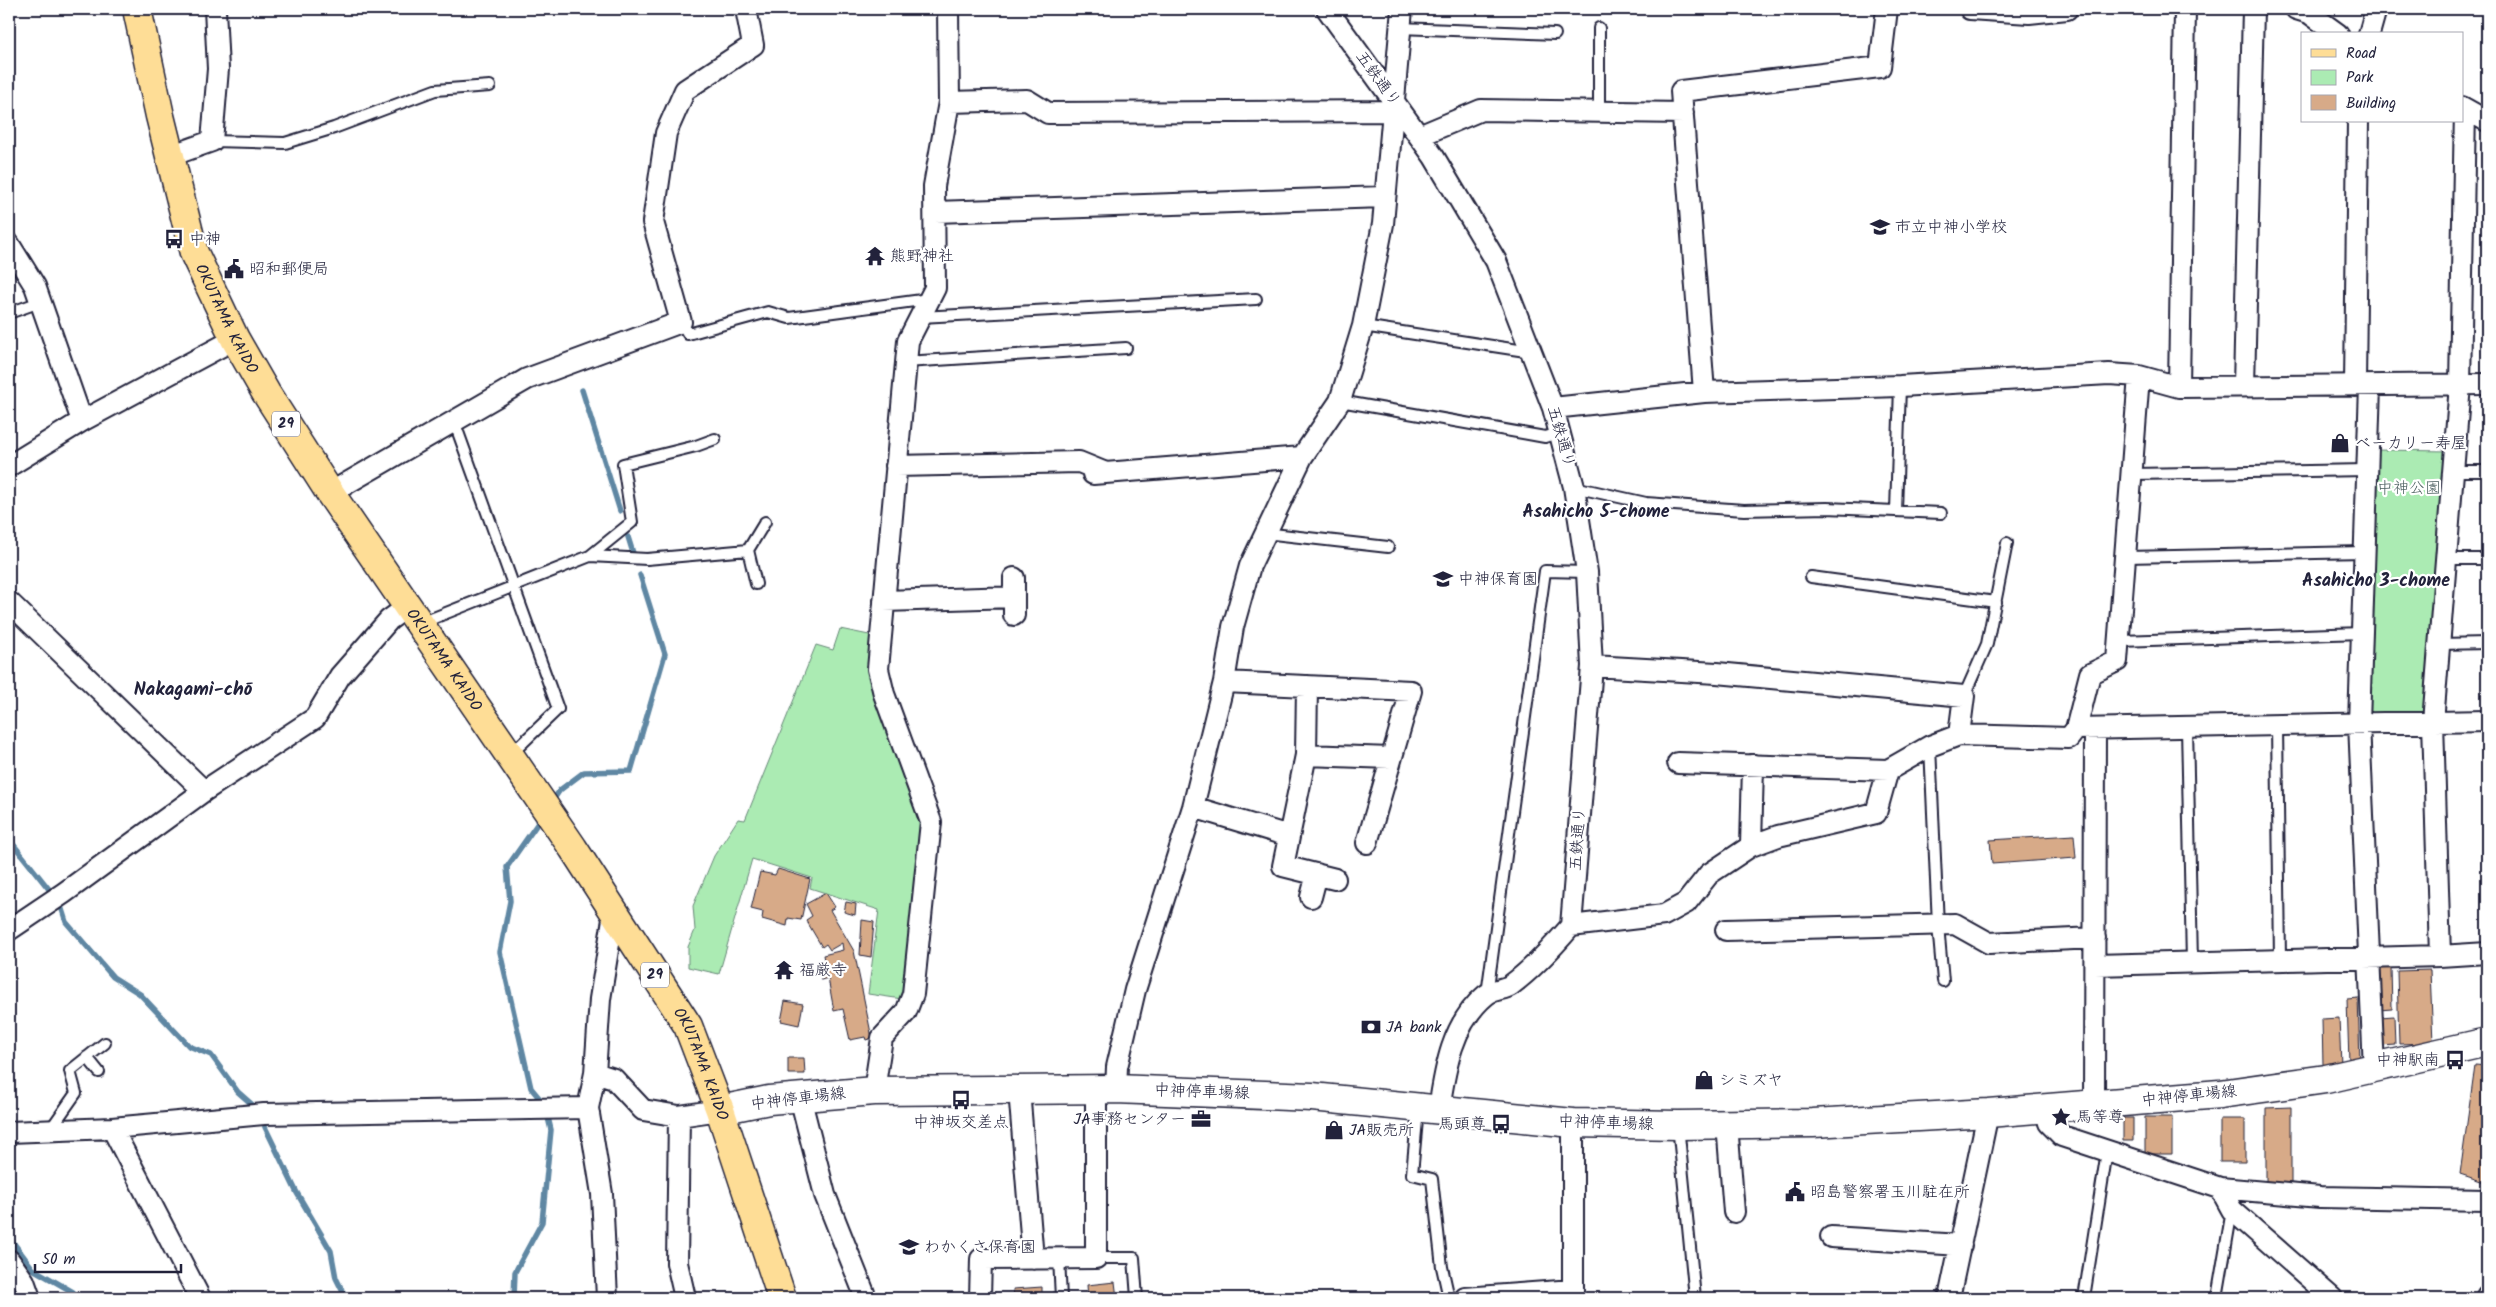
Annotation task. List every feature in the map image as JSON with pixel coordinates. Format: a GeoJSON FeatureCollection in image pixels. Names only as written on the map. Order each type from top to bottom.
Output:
{"type":"FeatureCollection","features":[{"type":"Feature","properties":{"kind":"main road","name":"OKUTAMA KAIDO"},"geometry":{"type":"LineString","coordinates":[[137,9],[194,253],[235,339],[266,393],[330,493],[412,616],[573,848],[688,1026],[720,1110],[782,1298]]}},
{"type":"Feature","properties":{"kind":"main road","name":"中神停車場線"},"geometry":{"type":"LineString","coordinates":[[720,1110],[800,1097],[874,1091],[1106,1089],[1302,1096],[1573,1123],[1678,1125],[1813,1123],[1988,1113],[2220,1094],[2326,1079],[2374,1070],[2487,1042]]}},
{"type":"Feature","properties":{"kind":"street"},"geometry":{"type":"LineString","coordinates":[[170,156],[212,141],[218,69],[215,9]]}},
{"type":"Feature","properties":{"kind":"street"},"geometry":{"type":"LineString","coordinates":[[330,493],[527,379],[681,322],[653,222],[666,133],[685,90],[753,45],[746,9]]}},
{"type":"Feature","properties":{"kind":"street"},"geometry":{"type":"LineString","coordinates":[[874,1091],[882,1038],[906,1012],[913,994],[931,822],[884,694],[878,669],[908,341],[934,288],[934,186],[949,102],[948,9]]}},
{"type":"Feature","properties":{"kind":"street","name":"五鉄通り"},"geometry":{"type":"LineString","coordinates":[[1327,9],[1393,106],[1434,157],[1496,261],[1533,352],[1560,433],[1574,487],[1587,572],[1592,666],[1571,926]]}},
{"type":"Feature","properties":{"kind":"street"},"geometry":{"type":"LineString","coordinates":[[1704,392],[1681,91],[1880,67],[1887,9]]}},
{"type":"Feature","properties":{"kind":"street"},"geometry":{"type":"LineString","coordinates":[[1970,9],[2029,13],[2068,9]]}},
{"type":"Feature","properties":{"kind":"street"},"geometry":{"type":"LineString","coordinates":[[2179,387],[2185,9]]}},
{"type":"Feature","properties":{"kind":"street"},"geometry":{"type":"LineString","coordinates":[[2244,386],[2253,9]]}},
{"type":"Feature","properties":{"kind":"street"},"geometry":{"type":"LineString","coordinates":[[2296,9],[2308,14],[2335,32]]}},
{"type":"Feature","properties":{"kind":"street"},"geometry":{"type":"LineString","coordinates":[[2370,32],[2376,9]]}},
{"type":"Feature","properties":{"kind":"street"},"geometry":{"type":"LineString","coordinates":[[980,1298],[980,1259],[1096,1258],[1106,1089],[1117,1067],[1135,990],[1193,807],[1224,682],[1233,627],[1250,566],[1264,533],[1302,457],[1340,401],[1363,326],[1382,224],[1401,18]]}},
{"type":"Feature","properties":{"kind":"street"},"geometry":{"type":"LineString","coordinates":[[949,102],[1026,100],[1048,113],[1393,106]]}},
{"type":"Feature","properties":{"kind":"street"},"geometry":{"type":"LineString","coordinates":[[2464,108],[2487,121]]}},
{"type":"Feature","properties":{"kind":"street"},"geometry":{"type":"LineString","coordinates":[[1419,136],[1481,110],[1683,113]]}},
{"type":"Feature","properties":{"kind":"street"},"geometry":{"type":"LineString","coordinates":[[2358,122],[2363,386],[2367,470],[2358,724],[2374,1070]]}},
{"type":"Feature","properties":{"kind":"street"},"geometry":{"type":"LineString","coordinates":[[2440,956],[2433,722],[2460,385],[2464,122]]}},
{"type":"Feature","properties":{"kind":"street"},"geometry":{"type":"LineString","coordinates":[[934,212],[1384,197]]}},
{"type":"Feature","properties":{"kind":"street"},"geometry":{"type":"LineString","coordinates":[[9,244],[35,286],[82,421]]}},
{"type":"Feature","properties":{"kind":"street"},"geometry":{"type":"LineString","coordinates":[[9,466],[82,421],[235,339]]}},
{"type":"Feature","properties":{"kind":"street"},"geometry":{"type":"LineString","coordinates":[[1553,408],[1704,392],[1900,386],[2109,374],[2139,376],[2179,387],[2487,384]]}},
{"type":"Feature","properties":{"kind":"street"},"geometry":{"type":"LineString","coordinates":[[2094,1105],[2096,965],[2086,729],[2090,674],[2118,661],[2139,376]]}},
{"type":"Feature","properties":{"kind":"street"},"geometry":{"type":"LineString","coordinates":[[896,466],[1079,462],[1100,474],[1302,457]]}},
{"type":"Feature","properties":{"kind":"street"},"geometry":{"type":"LineString","coordinates":[[884,601],[1014,597]]}},
{"type":"Feature","properties":{"kind":"street"},"geometry":{"type":"LineString","coordinates":[[9,602],[204,791]]}},
{"type":"Feature","properties":{"kind":"street"},"geometry":{"type":"LineString","coordinates":[[9,930],[204,791],[315,718],[340,676],[389,620],[412,616]]}},
{"type":"Feature","properties":{"kind":"street"},"geometry":{"type":"LineString","coordinates":[[1592,666],[1716,673],[1964,696],[1958,735]]}},
{"type":"Feature","properties":{"kind":"street"},"geometry":{"type":"LineString","coordinates":[[1224,682],[1411,691],[1367,843]]}},
{"type":"Feature","properties":{"kind":"street"},"geometry":{"type":"LineString","coordinates":[[1308,686],[1306,756],[1283,866],[1326,877],[1311,897]]}},
{"type":"Feature","properties":{"kind":"street"},"geometry":{"type":"LineString","coordinates":[[1678,763],[1888,770],[1930,746],[1958,735],[2069,738],[2086,729],[2487,721]]}},
{"type":"Feature","properties":{"kind":"street"},"geometry":{"type":"LineString","coordinates":[[1306,756],[1391,758]]}},
{"type":"Feature","properties":{"kind":"street"},"geometry":{"type":"LineString","coordinates":[[1751,846],[1753,766]]}},
{"type":"Feature","properties":{"kind":"street"},"geometry":{"type":"LineString","coordinates":[[1428,1109],[1462,1022],[1487,994],[1509,986],[1548,952],[1571,926],[1664,915],[1686,903],[1709,874],[1751,846],[1778,836],[1876,813],[1888,770]]}},
{"type":"Feature","properties":{"kind":"street"},"geometry":{"type":"LineString","coordinates":[[1193,807],[1289,836]]}},
{"type":"Feature","properties":{"kind":"street"},"geometry":{"type":"LineString","coordinates":[[607,1298],[602,1194],[588,1108],[595,1073],[600,999],[614,913]]}},
{"type":"Feature","properties":{"kind":"street"},"geometry":{"type":"LineString","coordinates":[[1726,930],[1955,924],[1989,943],[2095,938]]}},
{"type":"Feature","properties":{"kind":"street"},"geometry":{"type":"LineString","coordinates":[[2096,965],[2440,956],[2487,953]]}},
{"type":"Feature","properties":{"kind":"street"},"geometry":{"type":"LineString","coordinates":[[595,1073],[614,1080],[643,1110],[679,1116],[720,1110]]}},
{"type":"Feature","properties":{"kind":"street"},"geometry":{"type":"LineString","coordinates":[[1019,1090],[1033,1259]]}},
{"type":"Feature","properties":{"kind":"street"},"geometry":{"type":"LineString","coordinates":[[800,1097],[825,1196],[866,1298]]}},
{"type":"Feature","properties":{"kind":"street"},"geometry":{"type":"LineString","coordinates":[[9,1132],[48,1133],[264,1114],[588,1108]]}},
{"type":"Feature","properties":{"kind":"street"},"geometry":{"type":"LineString","coordinates":[[2045,1108],[2049,1123],[2062,1136],[2220,1188],[2320,1196],[2487,1200]]}},
{"type":"Feature","properties":{"kind":"street"},"geometry":{"type":"LineString","coordinates":[[1949,1298],[1988,1113]]}},
{"type":"Feature","properties":{"kind":"street"},"geometry":{"type":"LineString","coordinates":[[679,1116],[677,1263],[685,1298]]}},
{"type":"Feature","properties":{"kind":"street"},"geometry":{"type":"LineString","coordinates":[[1464,1298],[1573,1294],[1573,1123]]}},
{"type":"Feature","properties":{"kind":"street"},"geometry":{"type":"LineString","coordinates":[[1726,1124],[1734,1212]]}},
{"type":"Feature","properties":{"kind":"street"},"geometry":{"type":"LineString","coordinates":[[112,1128],[200,1298]]}},
{"type":"Feature","properties":{"kind":"street"},"geometry":{"type":"LineString","coordinates":[[2220,1188],[2232,1210],[2332,1298]]}},
{"type":"Feature","properties":{"kind":"street"},"geometry":{"type":"LineString","coordinates":[[1831,1237],[1961,1245]]}},
{"type":"Feature","properties":{"kind":"street"},"geometry":{"type":"LineString","coordinates":[[9,1260],[24,1281],[30,1298]]}},
{"type":"Feature","properties":{"kind":"lane"},"geometry":{"type":"LineString","coordinates":[[1401,18],[1555,34]]}},
{"type":"Feature","properties":{"kind":"lane"},"geometry":{"type":"LineString","coordinates":[[1599,112],[1600,28]]}},
{"type":"Feature","properties":{"kind":"lane"},"geometry":{"type":"LineString","coordinates":[[212,141],[285,143],[334,128],[435,90],[490,86]]}},
{"type":"Feature","properties":{"kind":"lane"},"geometry":{"type":"LineString","coordinates":[[681,322],[688,334],[768,312],[789,318],[929,299]]}},
{"type":"Feature","properties":{"kind":"lane"},"geometry":{"type":"LineString","coordinates":[[920,317],[1256,299]]}},
{"type":"Feature","properties":{"kind":"lane"},"geometry":{"type":"LineString","coordinates":[[9,313],[40,302]]}},
{"type":"Feature","properties":{"kind":"lane"},"geometry":{"type":"LineString","coordinates":[[1363,326],[1533,352]]}},
{"type":"Feature","properties":{"kind":"lane"},"geometry":{"type":"LineString","coordinates":[[905,362],[1126,348]]}},
{"type":"Feature","properties":{"kind":"lane"},"geometry":{"type":"LineString","coordinates":[[1896,511],[1900,386]]}},
{"type":"Feature","properties":{"kind":"lane"},"geometry":{"type":"LineString","coordinates":[[1340,401],[1545,437],[1560,433]]}},
{"type":"Feature","properties":{"kind":"lane"},"geometry":{"type":"LineString","coordinates":[[454,420],[558,709],[508,756]]}},
{"type":"Feature","properties":{"kind":"lane"},"geometry":{"type":"LineString","coordinates":[[412,616],[514,586],[590,556],[632,522],[623,464],[696,446],[715,439]]}},
{"type":"Feature","properties":{"kind":"lane"},"geometry":{"type":"LineString","coordinates":[[2133,474],[2367,470]]}},
{"type":"Feature","properties":{"kind":"lane"},"geometry":{"type":"LineString","coordinates":[[2453,471],[2487,471]]}},
{"type":"Feature","properties":{"kind":"lane"},"geometry":{"type":"LineString","coordinates":[[1574,487],[1646,503],[1744,510],[1827,508],[1941,513]]}},
{"type":"Feature","properties":{"kind":"lane"},"geometry":{"type":"LineString","coordinates":[[756,584],[748,550],[765,522]]}},
{"type":"Feature","properties":{"kind":"lane"},"geometry":{"type":"LineString","coordinates":[[1264,533],[1388,547]]}},
{"type":"Feature","properties":{"kind":"lane"},"geometry":{"type":"LineString","coordinates":[[1964,696],[1988,644],[2006,543]]}},
{"type":"Feature","properties":{"kind":"lane"},"geometry":{"type":"LineString","coordinates":[[590,556],[647,559],[748,550]]}},
{"type":"Feature","properties":{"kind":"lane"},"geometry":{"type":"LineString","coordinates":[[2126,557],[2364,552]]}},
{"type":"Feature","properties":{"kind":"lane"},"geometry":{"type":"LineString","coordinates":[[2446,559],[2487,559]]}},
{"type":"Feature","properties":{"kind":"lane"},"geometry":{"type":"LineString","coordinates":[[1487,994],[1545,571],[1587,572]]}},
{"type":"Feature","properties":{"kind":"lane"},"geometry":{"type":"LineString","coordinates":[[1810,577],[1996,602]]}},
{"type":"Feature","properties":{"kind":"lane"},"geometry":{"type":"LineString","coordinates":[[2120,641],[2362,633]]}},
{"type":"Feature","properties":{"kind":"lane"},"geometry":{"type":"LineString","coordinates":[[2439,644],[2487,643]]}},
{"type":"Feature","properties":{"kind":"lane"},"geometry":{"type":"LineString","coordinates":[[2277,725],[2280,959]]}},
{"type":"Feature","properties":{"kind":"lane"},"geometry":{"type":"LineString","coordinates":[[2187,727],[2192,962]]}},
{"type":"Feature","properties":{"kind":"lane"},"geometry":{"type":"LineString","coordinates":[[1930,746],[1938,925],[1943,981]]}},
{"type":"Feature","properties":{"kind":"lane"},"geometry":{"type":"LineString","coordinates":[[48,1133],[76,1093],[70,1071],[104,1043]]}},
{"type":"Feature","properties":{"kind":"lane"},"geometry":{"type":"LineString","coordinates":[[87,1057],[99,1072]]}},
{"type":"Feature","properties":{"kind":"lane"},"geometry":{"type":"LineString","coordinates":[[1428,1109],[1412,1174],[1432,1179],[1442,1267],[1449,1298]]}},
{"type":"Feature","properties":{"kind":"lane"},"geometry":{"type":"LineString","coordinates":[[1678,1125],[1696,1298]]}},
{"type":"Feature","properties":{"kind":"lane"},"geometry":{"type":"LineString","coordinates":[[2084,1298],[2107,1151]]}},
{"type":"Feature","properties":{"kind":"lane"},"geometry":{"type":"LineString","coordinates":[[2217,1298],[2232,1210]]}},
{"type":"Feature","properties":{"kind":"lane"},"geometry":{"type":"LineString","coordinates":[[1059,1258],[1061,1298]]}},
{"type":"Feature","properties":{"kind":"lane"},"geometry":{"type":"LineString","coordinates":[[1096,1258],[1134,1258],[1137,1298]]}},
{"type":"Feature","properties":{"kind":"green space","name":"中神公園"},"geometry":{"type":"Polygon","coordinates":[[[2373,450],[2450,451],[2427,715],[2362,717],[2373,450]]]}},
{"type":"Feature","properties":{"kind":"green space"},"geometry":{"type":"Polygon","coordinates":[[[840,629],[874,636],[925,826],[907,981],[902,999],[868,994],[879,910],[810,888],[812,878],[752,859],[719,974],[688,967],[688,947],[695,930],[693,906],[714,856],[738,819],[745,820],[816,645],[833,650],[840,629]]]}},
{"type":"Feature","properties":{"kind":"building"},"geometry":{"type":"Polygon","coordinates":[[[2074,835],[2076,858],[1992,864],[1990,840],[2074,835]]]}},
{"type":"Feature","properties":{"kind":"building"},"geometry":{"type":"Polygon","coordinates":[[[778,869],[810,879],[801,920],[788,918],[787,926],[762,919],[763,912],[751,909],[760,872],[775,875],[778,869]]]}},
{"type":"Feature","properties":{"kind":"building"},"geometry":{"type":"Polygon","coordinates":[[[826,893],[835,907],[830,910],[854,951],[872,1038],[866,1040],[865,1037],[850,1040],[843,1009],[834,1011],[828,978],[821,980],[818,962],[824,960],[823,955],[843,950],[842,943],[830,950],[826,944],[822,947],[806,920],[812,916],[806,904],[826,893]]]}},
{"type":"Feature","properties":{"kind":"building"},"geometry":{"type":"Polygon","coordinates":[[[846,902],[856,904],[855,915],[844,912],[846,902]]]}},
{"type":"Feature","properties":{"kind":"building"},"geometry":{"type":"Polygon","coordinates":[[[862,920],[874,922],[871,957],[860,955],[862,920]]]}},
{"type":"Feature","properties":{"kind":"building"},"geometry":{"type":"Polygon","coordinates":[[[2391,968],[2392,1009],[2379,1010],[2377,969],[2391,968]]]}},
{"type":"Feature","properties":{"kind":"building"},"geometry":{"type":"Polygon","coordinates":[[[2430,970],[2433,1043],[2399,1044],[2397,971],[2430,970]]]}},
{"type":"Feature","properties":{"kind":"building"},"geometry":{"type":"Polygon","coordinates":[[[2358,998],[2360,1063],[2349,1063],[2347,999],[2358,998]]]}},
{"type":"Feature","properties":{"kind":"building"},"geometry":{"type":"Polygon","coordinates":[[[785,1001],[803,1004],[799,1025],[781,1021],[785,1001]]]}},
{"type":"Feature","properties":{"kind":"building"},"geometry":{"type":"Polygon","coordinates":[[[2394,1016],[2395,1045],[2381,1046],[2380,1017],[2394,1016]]]}},
{"type":"Feature","properties":{"kind":"building"},"geometry":{"type":"Polygon","coordinates":[[[2339,1018],[2341,1065],[2323,1065],[2322,1019],[2339,1018]]]}},
{"type":"Feature","properties":{"kind":"building"},"geometry":{"type":"Polygon","coordinates":[[[788,1058],[804,1058],[805,1074],[788,1074],[788,1058]]]}},
{"type":"Feature","properties":{"kind":"building"},"geometry":{"type":"Polygon","coordinates":[[[2475,1065],[2487,1066],[2487,1183],[2460,1174],[2475,1065]]]}},
{"type":"Feature","properties":{"kind":"building"},"geometry":{"type":"Polygon","coordinates":[[[2291,1107],[2291,1183],[2266,1183],[2266,1108],[2291,1107]]]}},
{"type":"Feature","properties":{"kind":"building"},"geometry":{"type":"Polygon","coordinates":[[[2145,1117],[2172,1117],[2172,1154],[2145,1154],[2145,1117]]]}},
{"type":"Feature","properties":{"kind":"building"},"geometry":{"type":"Polygon","coordinates":[[[2123,1118],[2133,1118],[2133,1141],[2123,1141],[2123,1118]]]}},
{"type":"Feature","properties":{"kind":"building"},"geometry":{"type":"Polygon","coordinates":[[[2220,1119],[2245,1119],[2245,1162],[2220,1162],[2220,1119]]]}},
{"type":"Feature","properties":{"kind":"building"},"geometry":{"type":"Polygon","coordinates":[[[1115,1282],[1117,1298],[1088,1298],[1087,1285],[1115,1282]]]}},
{"type":"Feature","properties":{"kind":"building"},"geometry":{"type":"Polygon","coordinates":[[[1042,1287],[1042,1298],[1014,1298],[1013,1289],[1042,1287]]]}},
{"type":"Feature","properties":{"kind":"waterway"},"geometry":{"type":"LineString","coordinates":[[582,390],[620,511]]}},
{"type":"Feature","properties":{"kind":"waterway"},"geometry":{"type":"LineString","coordinates":[[628,537],[633,553]]}},
{"type":"Feature","properties":{"kind":"waterway"},"geometry":{"type":"LineString","coordinates":[[551,803],[560,790],[584,772],[631,771],[665,654],[640,575]]}},
{"type":"Feature","properties":{"kind":"waterway"},"geometry":{"type":"LineString","coordinates":[[514,1298],[515,1272],[542,1222],[551,1130],[545,1105],[531,1088],[500,952],[510,901],[507,867],[542,817]]}},
{"type":"Feature","properties":{"kind":"waterway"},"geometry":{"type":"LineString","coordinates":[[9,839],[60,903],[66,922],[113,977],[140,994],[189,1046],[211,1055],[238,1092],[255,1107]]}},
{"type":"Feature","properties":{"kind":"waterway"},"geometry":{"type":"LineString","coordinates":[[265,1127],[297,1193],[331,1251],[336,1278],[346,1298]]}},
{"type":"Feature","properties":{"kind":"waterway"},"geometry":{"type":"LineString","coordinates":[[9,1237],[33,1269],[73,1292],[77,1298]]}},
{"type":"Feature","properties":{"kind":"place","name":"市立中神小学校"},"geometry":{"type":"Point","coordinates":[1880,227]}},
{"type":"Feature","properties":{"kind":"place","name":"中神"},"geometry":{"type":"Point","coordinates":[174,239]}},
{"type":"Feature","properties":{"kind":"place","name":"熊野神社"},"geometry":{"type":"Point","coordinates":[875,256]}},
{"type":"Feature","properties":{"kind":"place","name":"昭和郵便局"},"geometry":{"type":"Point","coordinates":[234,269]}},
{"type":"Feature","properties":{"kind":"place","name":"ベーカリー寿屋"},"geometry":{"type":"Point","coordinates":[2340,443]}},
{"type":"Feature","properties":{"kind":"place","name":"中神保育園"},"geometry":{"type":"Point","coordinates":[1443,579]}},
{"type":"Feature","properties":{"kind":"place","name":"福厳寺"},"geometry":{"type":"Point","coordinates":[784,970]}},
{"type":"Feature","properties":{"kind":"place","name":"JA bank"},"geometry":{"type":"Point","coordinates":[1371,1027]}},
{"type":"Feature","properties":{"kind":"place","name":"中神駅南"},"geometry":{"type":"Point","coordinates":[2455,1060]}},
{"type":"Feature","properties":{"kind":"place","name":"シミズヤ"},"geometry":{"type":"Point","coordinates":[1704,1080]}},
{"type":"Feature","properties":{"kind":"place","name":"中神坂交差点"},"geometry":{"type":"Point","coordinates":[961,1100]}},
{"type":"Feature","properties":{"kind":"place","name":"馬等尊"},"geometry":{"type":"Point","coordinates":[2061,1117]}},
{"type":"Feature","properties":{"kind":"place","name":"JA事務センター"},"geometry":{"type":"Point","coordinates":[1201,1119]}},
{"type":"Feature","properties":{"kind":"place","name":"馬頭尊"},"geometry":{"type":"Point","coordinates":[1501,1124]}},
{"type":"Feature","properties":{"kind":"place","name":"JA販売所"},"geometry":{"type":"Point","coordinates":[1334,1130]}},
{"type":"Feature","properties":{"kind":"place","name":"昭島警察署玉川駐在所"},"geometry":{"type":"Point","coordinates":[1795,1192]}},
{"type":"Feature","properties":{"kind":"place","name":"わかくさ保育園"},"geometry":{"type":"Point","coordinates":[909,1247]}},
{"type":"Feature","properties":{"kind":"district","name":"Asahicho 5-chome"},"geometry":{"type":"Point","coordinates":[1596,512]}},
{"type":"Feature","properties":{"kind":"district","name":"Asahicho 3-chome"},"geometry":{"type":"Point","coordinates":[2376,581]}},
{"type":"Feature","properties":{"kind":"district","name":"Nakagami-chō"},"geometry":{"type":"Point","coordinates":[193,690]}}]}
